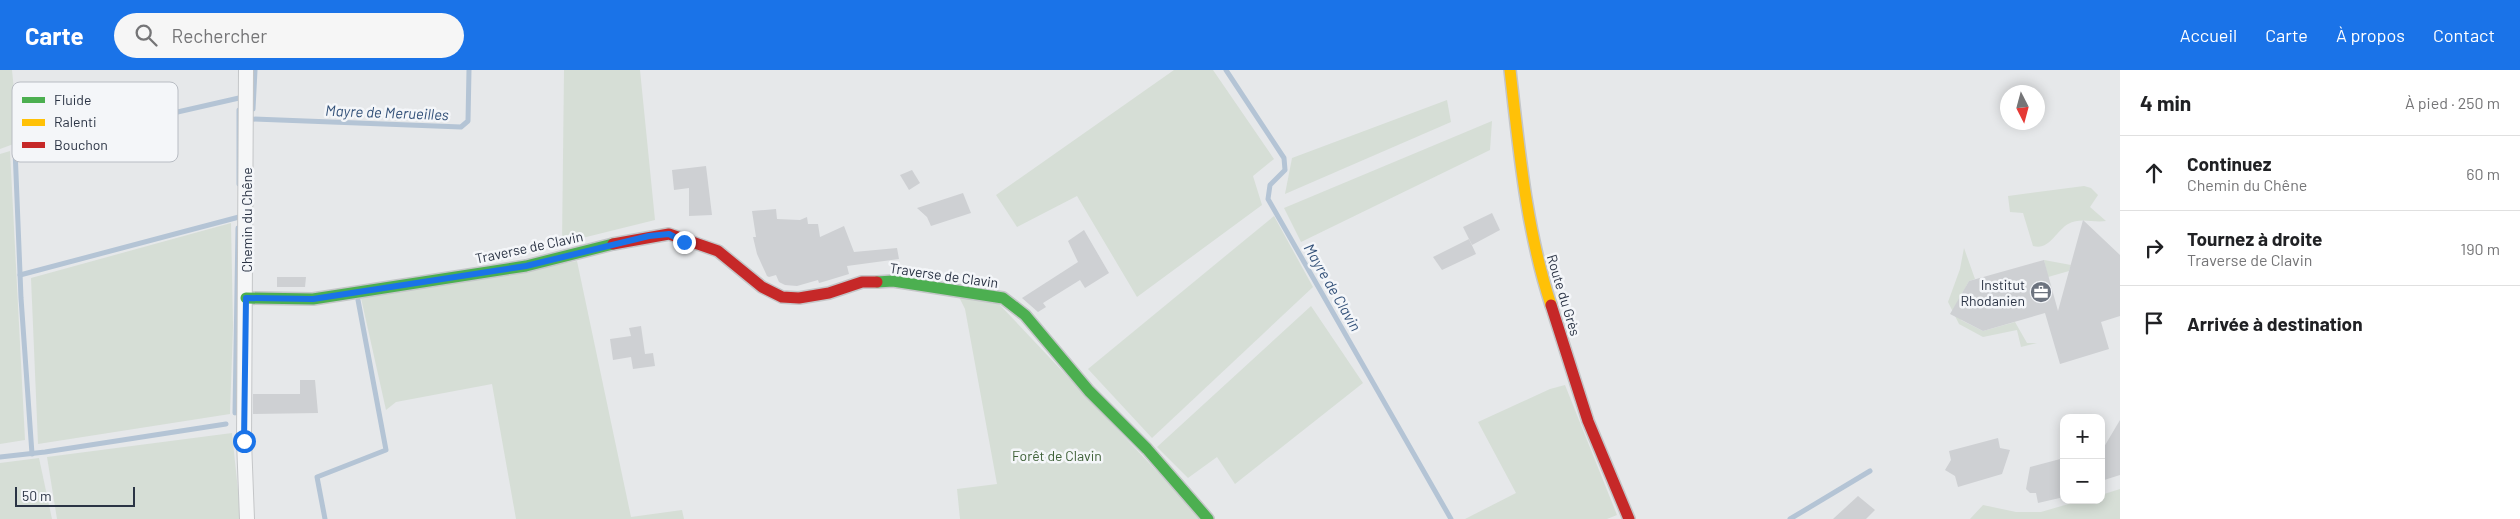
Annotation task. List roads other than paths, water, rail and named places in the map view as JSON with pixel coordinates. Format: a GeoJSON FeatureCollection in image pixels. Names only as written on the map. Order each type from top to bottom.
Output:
{"type":"FeatureCollection","features":[{"type":"Feature","properties":{"kind":"street","name":"Chemin du Chêne"},"geometry":{"type":"LineString","coordinates":[[246,70],[244,441],[247,519]]}},
{"type":"Feature","properties":{"kind":"street","name":"Route du Grès"},"geometry":{"type":"LineString","coordinates":[[1510,70],[1524,188],[1538,269],[1588,421],[1629,519]]}},
{"type":"Feature","properties":{"kind":"street","name":"Traverse de Clavin"},"geometry":{"type":"LineString","coordinates":[[246,298],[322,298],[526,266],[616,243],[669,234],[684,242],[718,251],[762,287],[782,297],[799,298],[829,293],[862,282],[893,281],[1003,298],[1025,315],[1089,391],[1147,449],[1208,519]]}},
{"type":"Feature","properties":{"kind":"waterway"},"geometry":{"type":"LineString","coordinates":[[253,109],[255,70]]}},
{"type":"Feature","properties":{"kind":"waterway","name":"Mayre de Merueilles"},"geometry":{"type":"LineString","coordinates":[[252,119],[461,127],[468,121],[469,70]]}},
{"type":"Feature","properties":{"kind":"waterway","name":"Mayre de Clavin"},"geometry":{"type":"LineString","coordinates":[[1226,70],[1284,158],[1285,170],[1270,185],[1268,199],[1451,519]]}},
{"type":"Feature","properties":{"kind":"waterway"},"geometry":{"type":"LineString","coordinates":[[178,112],[239,98]]}},
{"type":"Feature","properties":{"kind":"waterway"},"geometry":{"type":"LineString","coordinates":[[239,110],[239,184]]}},
{"type":"Feature","properties":{"kind":"waterway"},"geometry":{"type":"LineString","coordinates":[[16,162],[21,298],[32,454]]}},
{"type":"Feature","properties":{"kind":"waterway"},"geometry":{"type":"LineString","coordinates":[[20,275],[239,217]]}},
{"type":"Feature","properties":{"kind":"waterway"},"geometry":{"type":"LineString","coordinates":[[235,413],[238,228]]}},
{"type":"Feature","properties":{"kind":"waterway"},"geometry":{"type":"LineString","coordinates":[[325,519],[317,477],[386,450],[358,300]]}},
{"type":"Feature","properties":{"kind":"waterway"},"geometry":{"type":"LineString","coordinates":[[0,457],[45,452],[226,424]]}},
{"type":"Feature","properties":{"kind":"waterway"},"geometry":{"type":"LineString","coordinates":[[1790,519],[1870,471]]}},
{"type":"Feature","properties":{"kind":"place","name":"Institut Rhodanien"},"geometry":{"type":"Point","coordinates":[2041,292]}},
{"type":"Feature","properties":{"kind":"park label","name":"Forêt de Clavin"},"geometry":{"type":"Point","coordinates":[1057,455]}}]}
